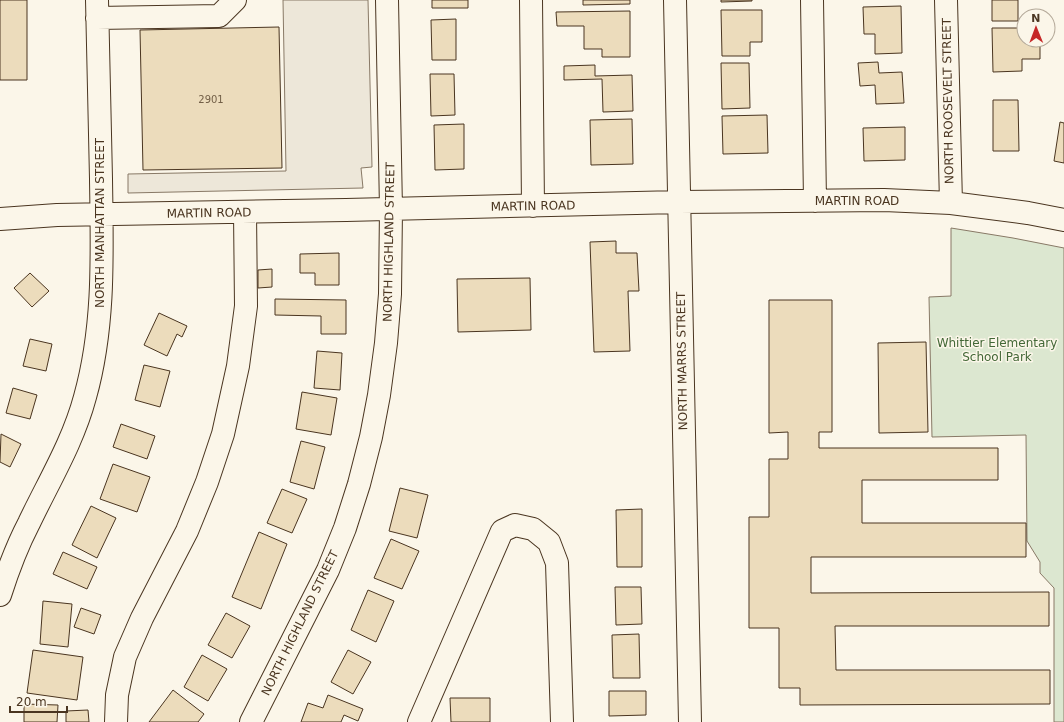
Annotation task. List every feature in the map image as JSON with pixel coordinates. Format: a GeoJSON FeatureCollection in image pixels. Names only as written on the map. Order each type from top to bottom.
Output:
{"type":"FeatureCollection","features":[{"type":"Feature","properties":{"kind":"street"},"geometry":{"type":"LineString","coordinates":[[97,9],[219,16],[235,0]]}},
{"type":"Feature","properties":{"kind":"street","name":"NORTH HIGHLAND STREET"},"geometry":{"type":"LineString","coordinates":[[251,722],[328,570],[345,528],[359,484],[371,437],[379,395],[386,343],[390,294],[391,209],[387,0]]}},
{"type":"Feature","properties":{"kind":"street"},"geometry":{"type":"LineString","coordinates":[[531,0],[533,206]]}},
{"type":"Feature","properties":{"kind":"street","name":"NORTH MARRS STREET"},"geometry":{"type":"LineString","coordinates":[[675,0],[690,722]]}},
{"type":"Feature","properties":{"kind":"street"},"geometry":{"type":"LineString","coordinates":[[812,0],[815,201]]}},
{"type":"Feature","properties":{"kind":"street","name":"NORTH ROOSEVELT STREET"},"geometry":{"type":"LineString","coordinates":[[946,0],[951,203]]}},
{"type":"Feature","properties":{"kind":"street","name":"NORTH MANHATTAN STREET"},"geometry":{"type":"LineString","coordinates":[[0,595],[12,560],[28,524],[65,452],[76,425],[85,396],[99,325],[102,282],[102,215],[97,9]]}},
{"type":"Feature","properties":{"kind":"street","name":"MARTIN ROAD"},"geometry":{"type":"LineString","coordinates":[[0,219],[57,215],[679,202],[884,200],[951,203],[1028,213],[1064,220]]}},
{"type":"Feature","properties":{"kind":"street"},"geometry":{"type":"LineString","coordinates":[[116,722],[117,695],[125,657],[142,618],[187,531],[207,482],[223,434],[238,366],[246,306],[245,212]]}},
{"type":"Feature","properties":{"kind":"street"},"geometry":{"type":"LineString","coordinates":[[419,722],[502,531],[515,525],[533,529],[549,542],[557,563],[562,722]]}},
{"type":"Feature","properties":{"kind":"green space","name":"Whittier Elementary School Park"},"geometry":{"type":"Polygon","coordinates":[[[951,228],[1064,248],[1064,722],[1054,722],[1054,588],[1040,573],[1040,562],[1027,541],[1026,435],[932,437],[929,297],[951,296],[951,228]]]}},
{"type":"Feature","properties":{"kind":"shaded area"},"geometry":{"type":"Polygon","coordinates":[[[283,0],[368,0],[372,167],[361,168],[363,188],[128,193],[128,174],[286,171],[283,0]]]}},
{"type":"Feature","properties":{"kind":"building"},"geometry":{"type":"Polygon","coordinates":[[[0,0],[27,0],[27,80],[0,80],[0,0]]]}},
{"type":"Feature","properties":{"kind":"building"},"geometry":{"type":"Polygon","coordinates":[[[432,0],[468,0],[468,8],[432,8],[432,0]]]}},
{"type":"Feature","properties":{"kind":"building"},"geometry":{"type":"Polygon","coordinates":[[[583,0],[630,0],[630,4],[583,5],[583,0]]]}},
{"type":"Feature","properties":{"kind":"building"},"geometry":{"type":"Polygon","coordinates":[[[721,0],[752,0],[752,1],[721,2],[721,0]]]}},
{"type":"Feature","properties":{"kind":"building"},"geometry":{"type":"Polygon","coordinates":[[[992,0],[1018,0],[1018,8],[1016,8],[1016,21],[992,21],[992,0]]]}},
{"type":"Feature","properties":{"kind":"building"},"geometry":{"type":"Polygon","coordinates":[[[901,6],[902,53],[875,54],[875,34],[864,34],[863,7],[901,6]]]}},
{"type":"Feature","properties":{"kind":"building"},"geometry":{"type":"Polygon","coordinates":[[[721,10],[762,10],[762,42],[750,42],[750,56],[722,56],[721,10]]]}},
{"type":"Feature","properties":{"kind":"building"},"geometry":{"type":"Polygon","coordinates":[[[630,11],[630,57],[602,57],[602,49],[584,49],[584,26],[557,26],[556,12],[630,11]]]}},
{"type":"Feature","properties":{"kind":"building"},"geometry":{"type":"Polygon","coordinates":[[[456,19],[456,60],[432,60],[431,20],[456,19]]]}},
{"type":"Feature","properties":{"kind":"building"},"geometry":{"type":"Polygon","coordinates":[[[279,27],[282,168],[143,170],[140,30],[279,27]]]}},
{"type":"Feature","properties":{"kind":"building"},"geometry":{"type":"Polygon","coordinates":[[[992,28],[1016,28],[1016,48],[1040,48],[1040,59],[1022,59],[1022,71],[993,72],[992,28]]]}},
{"type":"Feature","properties":{"kind":"building"},"geometry":{"type":"Polygon","coordinates":[[[878,62],[879,73],[902,72],[904,103],[876,104],[875,85],[860,86],[858,63],[878,62]]]}},
{"type":"Feature","properties":{"kind":"building"},"geometry":{"type":"Polygon","coordinates":[[[721,63],[749,63],[750,108],[722,109],[721,63]]]}},
{"type":"Feature","properties":{"kind":"building"},"geometry":{"type":"Polygon","coordinates":[[[595,65],[595,76],[632,75],[633,111],[603,112],[602,79],[564,80],[564,66],[595,65]]]}},
{"type":"Feature","properties":{"kind":"building"},"geometry":{"type":"Polygon","coordinates":[[[430,74],[454,74],[455,115],[431,116],[430,74]]]}},
{"type":"Feature","properties":{"kind":"building"},"geometry":{"type":"Polygon","coordinates":[[[993,100],[1018,100],[1019,151],[993,151],[993,100]]]}},
{"type":"Feature","properties":{"kind":"building"},"geometry":{"type":"Polygon","coordinates":[[[767,115],[768,153],[723,154],[722,116],[767,115]]]}},
{"type":"Feature","properties":{"kind":"building"},"geometry":{"type":"Polygon","coordinates":[[[632,119],[633,164],[591,165],[590,120],[632,119]]]}},
{"type":"Feature","properties":{"kind":"building"},"geometry":{"type":"Polygon","coordinates":[[[1060,122],[1064,123],[1064,163],[1054,161],[1060,122]]]}},
{"type":"Feature","properties":{"kind":"building"},"geometry":{"type":"Polygon","coordinates":[[[464,124],[464,169],[435,170],[434,125],[464,124]]]}},
{"type":"Feature","properties":{"kind":"building"},"geometry":{"type":"Polygon","coordinates":[[[905,127],[905,160],[864,161],[863,128],[905,127]]]}},
{"type":"Feature","properties":{"kind":"building"},"geometry":{"type":"Polygon","coordinates":[[[616,241],[616,253],[637,253],[639,291],[628,291],[630,351],[594,352],[590,242],[616,241]]]}},
{"type":"Feature","properties":{"kind":"building"},"geometry":{"type":"Polygon","coordinates":[[[339,253],[339,285],[315,285],[315,273],[300,273],[300,254],[339,253]]]}},
{"type":"Feature","properties":{"kind":"building"},"geometry":{"type":"Polygon","coordinates":[[[272,269],[272,287],[258,288],[258,270],[272,269]]]}},
{"type":"Feature","properties":{"kind":"building"},"geometry":{"type":"Polygon","coordinates":[[[30,273],[49,291],[32,307],[14,288],[30,273]]]}},
{"type":"Feature","properties":{"kind":"building"},"geometry":{"type":"Polygon","coordinates":[[[530,278],[531,330],[458,332],[457,279],[530,278]]]}},
{"type":"Feature","properties":{"kind":"building"},"geometry":{"type":"Polygon","coordinates":[[[275,299],[346,300],[346,334],[321,334],[321,316],[275,315],[275,299]]]}},
{"type":"Feature","properties":{"kind":"building"},"geometry":{"type":"Polygon","coordinates":[[[769,300],[832,300],[832,432],[819,432],[819,448],[998,448],[998,480],[862,480],[862,523],[1026,523],[1026,557],[811,557],[811,593],[1049,592],[1049,626],[835,626],[836,670],[1050,670],[1050,704],[800,705],[800,688],[779,688],[779,628],[749,628],[749,517],[769,517],[769,459],[788,459],[788,432],[769,433],[769,300]]]}},
{"type":"Feature","properties":{"kind":"building"},"geometry":{"type":"Polygon","coordinates":[[[159,313],[187,326],[182,337],[177,334],[167,356],[144,345],[159,313]]]}},
{"type":"Feature","properties":{"kind":"building"},"geometry":{"type":"Polygon","coordinates":[[[30,339],[52,344],[46,371],[23,366],[30,339]]]}},
{"type":"Feature","properties":{"kind":"building"},"geometry":{"type":"Polygon","coordinates":[[[926,342],[928,432],[879,433],[878,343],[926,342]]]}},
{"type":"Feature","properties":{"kind":"building"},"geometry":{"type":"Polygon","coordinates":[[[317,351],[342,353],[340,390],[314,388],[317,351]]]}},
{"type":"Feature","properties":{"kind":"building"},"geometry":{"type":"Polygon","coordinates":[[[144,365],[170,371],[160,407],[135,400],[144,365]]]}},
{"type":"Feature","properties":{"kind":"building"},"geometry":{"type":"Polygon","coordinates":[[[13,388],[37,395],[30,419],[6,413],[13,388]]]}},
{"type":"Feature","properties":{"kind":"building"},"geometry":{"type":"Polygon","coordinates":[[[302,392],[337,398],[331,435],[296,429],[302,392]]]}},
{"type":"Feature","properties":{"kind":"building"},"geometry":{"type":"Polygon","coordinates":[[[121,424],[155,436],[147,459],[113,447],[121,424]]]}},
{"type":"Feature","properties":{"kind":"building"},"geometry":{"type":"Polygon","coordinates":[[[1,434],[21,444],[10,467],[0,462],[1,434]]]}},
{"type":"Feature","properties":{"kind":"building"},"geometry":{"type":"Polygon","coordinates":[[[301,441],[325,447],[314,489],[290,482],[301,441]]]}},
{"type":"Feature","properties":{"kind":"building"},"geometry":{"type":"Polygon","coordinates":[[[113,464],[150,477],[137,512],[100,499],[113,464]]]}},
{"type":"Feature","properties":{"kind":"building"},"geometry":{"type":"Polygon","coordinates":[[[400,488],[428,495],[417,538],[389,531],[400,488]]]}},
{"type":"Feature","properties":{"kind":"building"},"geometry":{"type":"Polygon","coordinates":[[[282,489],[307,499],[292,533],[267,523],[282,489]]]}},
{"type":"Feature","properties":{"kind":"building"},"geometry":{"type":"Polygon","coordinates":[[[91,506],[116,518],[97,558],[72,545],[91,506]]]}},
{"type":"Feature","properties":{"kind":"building"},"geometry":{"type":"Polygon","coordinates":[[[642,509],[642,567],[617,567],[616,510],[642,509]]]}},
{"type":"Feature","properties":{"kind":"building"},"geometry":{"type":"Polygon","coordinates":[[[259,532],[287,544],[261,609],[232,597],[259,532]]]}},
{"type":"Feature","properties":{"kind":"building"},"geometry":{"type":"Polygon","coordinates":[[[391,539],[419,551],[402,589],[374,578],[391,539]]]}},
{"type":"Feature","properties":{"kind":"building"},"geometry":{"type":"Polygon","coordinates":[[[63,552],[97,567],[87,589],[53,574],[63,552]]]}},
{"type":"Feature","properties":{"kind":"building"},"geometry":{"type":"Polygon","coordinates":[[[615,587],[641,587],[642,624],[616,625],[615,587]]]}},
{"type":"Feature","properties":{"kind":"building"},"geometry":{"type":"Polygon","coordinates":[[[368,590],[394,601],[376,642],[351,630],[368,590]]]}},
{"type":"Feature","properties":{"kind":"building"},"geometry":{"type":"Polygon","coordinates":[[[43,601],[72,604],[68,647],[40,644],[43,601]]]}},
{"type":"Feature","properties":{"kind":"building"},"geometry":{"type":"Polygon","coordinates":[[[81,608],[101,615],[94,634],[74,627],[81,608]]]}},
{"type":"Feature","properties":{"kind":"building"},"geometry":{"type":"Polygon","coordinates":[[[226,613],[250,626],[232,658],[208,645],[226,613]]]}},
{"type":"Feature","properties":{"kind":"building"},"geometry":{"type":"Polygon","coordinates":[[[639,634],[640,678],[613,678],[612,635],[639,634]]]}},
{"type":"Feature","properties":{"kind":"building"},"geometry":{"type":"Polygon","coordinates":[[[33,650],[83,657],[77,700],[27,693],[33,650]]]}},
{"type":"Feature","properties":{"kind":"building"},"geometry":{"type":"Polygon","coordinates":[[[348,650],[371,662],[353,694],[331,682],[348,650]]]}},
{"type":"Feature","properties":{"kind":"building"},"geometry":{"type":"Polygon","coordinates":[[[202,655],[227,669],[208,701],[184,687],[202,655]]]}},
{"type":"Feature","properties":{"kind":"building"},"geometry":{"type":"Polygon","coordinates":[[[173,690],[204,714],[198,722],[149,722],[173,690]]]}},
{"type":"Feature","properties":{"kind":"building"},"geometry":{"type":"Polygon","coordinates":[[[609,691],[646,691],[646,715],[609,716],[609,691]]]}},
{"type":"Feature","properties":{"kind":"building"},"geometry":{"type":"Polygon","coordinates":[[[328,695],[363,709],[358,721],[344,715],[341,722],[301,722],[308,703],[323,708],[328,695]]]}},
{"type":"Feature","properties":{"kind":"building"},"geometry":{"type":"Polygon","coordinates":[[[450,698],[490,698],[490,722],[451,722],[450,698]]]}},
{"type":"Feature","properties":{"kind":"building"},"geometry":{"type":"Polygon","coordinates":[[[24,704],[58,705],[57,722],[24,722],[24,704]]]}},
{"type":"Feature","properties":{"kind":"building"},"geometry":{"type":"Polygon","coordinates":[[[88,710],[89,722],[66,722],[66,711],[88,710]]]}}]}
